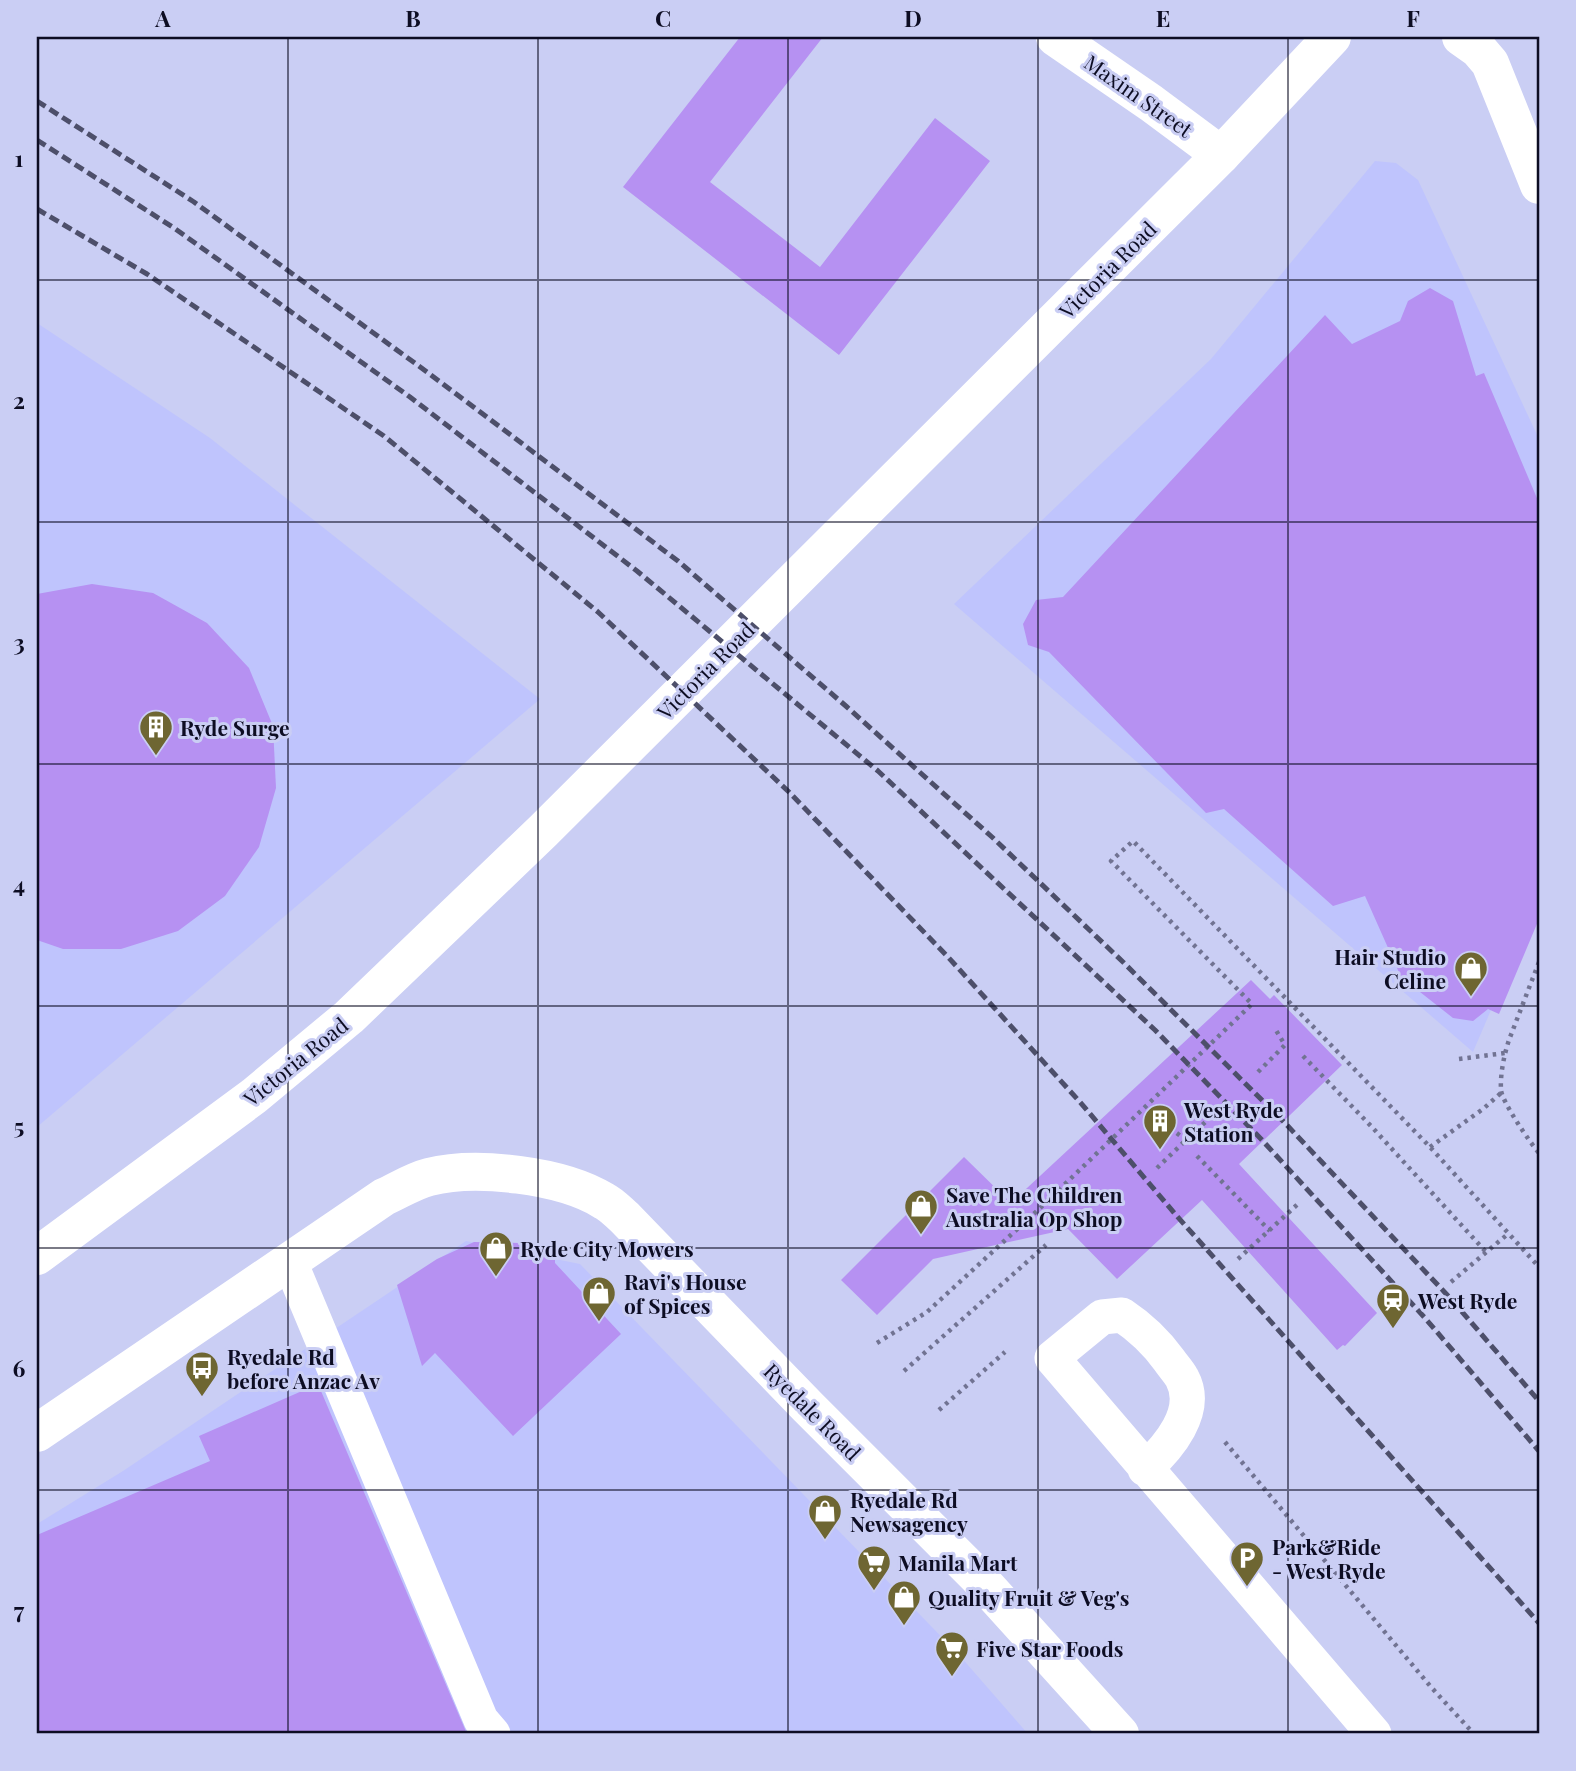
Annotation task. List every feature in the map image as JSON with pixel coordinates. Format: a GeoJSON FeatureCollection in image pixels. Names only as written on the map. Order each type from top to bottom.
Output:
{"type":"FeatureCollection","features":[{"type":"Feature","properties":{"kind":"main road","name":"Maxim Street"},"geometry":{"type":"LineString","coordinates":[[1055,37],[1221,155]]}},
{"type":"Feature","properties":{"kind":"main road","name":"Victoria Road"},"geometry":{"type":"LineString","coordinates":[[37,1256],[254,1096],[349,1017],[543,831],[1221,155],[1332,37]]}},
{"type":"Feature","properties":{"kind":"main road"},"geometry":{"type":"LineString","coordinates":[[1461,37],[1478,49],[1490,63],[1539,185]]}},
{"type":"Feature","properties":{"kind":"main road","name":"Ryedale Road"},"geometry":{"type":"LineString","coordinates":[[290,1262],[384,1197],[427,1178],[465,1171],[500,1173],[546,1179],[604,1200],[625,1218],[977,1576],[1120,1734]]}},
{"type":"Feature","properties":{"kind":"main road"},"geometry":{"type":"LineString","coordinates":[[37,1433],[290,1262]]}},
{"type":"Feature","properties":{"kind":"lane"},"geometry":{"type":"LineString","coordinates":[[290,1262],[481,1720],[493,1734]]}},
{"type":"Feature","properties":{"kind":"lane"},"geometry":{"type":"LineString","coordinates":[[1145,1469],[1374,1734]]}},
{"type":"Feature","properties":{"kind":"path"},"geometry":{"type":"LineString","coordinates":[[877,1343],[927,1312],[1038,1210],[1252,1004],[1111,862],[1133,841],[1430,1146],[1539,1267]]}},
{"type":"Feature","properties":{"kind":"path"},"geometry":{"type":"LineString","coordinates":[[1539,962],[1505,1053],[1501,1093],[1539,1153]]}},
{"type":"Feature","properties":{"kind":"path"},"geometry":{"type":"LineString","coordinates":[[1258,1072],[1285,1045],[1274,1027]]}},
{"type":"Feature","properties":{"kind":"path"},"geometry":{"type":"LineString","coordinates":[[1459,1059],[1505,1053]]}},
{"type":"Feature","properties":{"kind":"path"},"geometry":{"type":"LineString","coordinates":[[1303,1056],[1486,1252]]}},
{"type":"Feature","properties":{"kind":"path"},"geometry":{"type":"LineString","coordinates":[[1430,1146],[1501,1093]]}},
{"type":"Feature","properties":{"kind":"path"},"geometry":{"type":"LineString","coordinates":[[1157,1168],[1215,1113]]}},
{"type":"Feature","properties":{"kind":"path"},"geometry":{"type":"LineString","coordinates":[[1170,1128],[1185,1140]]}},
{"type":"Feature","properties":{"kind":"path"},"geometry":{"type":"LineString","coordinates":[[1197,1156],[1270,1231]]}},
{"type":"Feature","properties":{"kind":"path"},"geometry":{"type":"LineString","coordinates":[[1238,1259],[1299,1203]]}},
{"type":"Feature","properties":{"kind":"path"},"geometry":{"type":"LineString","coordinates":[[1451,1282],[1509,1233]]}},
{"type":"Feature","properties":{"kind":"path"},"geometry":{"type":"LineString","coordinates":[[904,1371],[1046,1245]]}},
{"type":"Feature","properties":{"kind":"path"},"geometry":{"type":"LineString","coordinates":[[939,1410],[1007,1350]]}},
{"type":"Feature","properties":{"kind":"path"},"geometry":{"type":"LineString","coordinates":[[1222,1438],[1431,1687],[1474,1734]]}},
{"type":"Feature","properties":{"kind":"shaded area"},"geometry":{"type":"Polygon","coordinates":[[[1375,161],[1396,163],[1418,180],[1539,439],[1539,898],[1473,1052],[954,604],[1211,359],[1375,161]]]}},
{"type":"Feature","properties":{"kind":"shaded area"},"geometry":{"type":"Polygon","coordinates":[[[37,323],[210,438],[540,699],[37,1127],[37,323]]]}},
{"type":"Feature","properties":{"kind":"shaded area"},"geometry":{"type":"Polygon","coordinates":[[[466,1241],[580,1264],[960,1656],[1028,1734],[37,1734],[37,1524],[123,1471],[466,1241]]]}},
{"type":"Feature","properties":{"kind":"building"},"geometry":{"type":"Polygon","coordinates":[[[740,37],[823,37],[710,182],[820,267],[935,118],[990,161],[839,355],[623,187],[740,37]]]}},
{"type":"Feature","properties":{"kind":"building"},"geometry":{"type":"Polygon","coordinates":[[[1430,288],[1453,301],[1476,376],[1484,373],[1539,503],[1539,919],[1499,1014],[1488,1009],[1473,1021],[1453,1018],[1401,977],[1365,896],[1333,906],[1224,809],[1206,813],[1049,652],[1028,645],[1023,624],[1036,600],[1063,597],[1325,315],[1352,344],[1400,321],[1408,301],[1430,288]]]}},
{"type":"Feature","properties":{"kind":"building","name":"Ryde Surge"},"geometry":{"type":"Polygon","coordinates":[[[92,584],[153,593],[207,623],[249,668],[273,726],[276,788],[259,847],[225,896],[178,931],[121,949],[63,949],[37,940],[37,594],[92,584]]]}},
{"type":"Feature","properties":{"kind":"building","name":"West Ryde Station"},"geometry":{"type":"Polygon","coordinates":[[[1251,980],[1270,999],[1274,995],[1342,1065],[1239,1164],[1377,1313],[1345,1346],[1337,1350],[1202,1200],[1117,1279],[1068,1229],[933,1259],[877,1315],[841,1280],[964,1157],[1011,1203],[1251,980]]]}},
{"type":"Feature","properties":{"kind":"building"},"geometry":{"type":"Polygon","coordinates":[[[474,1242],[523,1243],[555,1258],[555,1263],[621,1334],[513,1436],[435,1353],[422,1366],[397,1285],[437,1259],[474,1242]]]}},
{"type":"Feature","properties":{"kind":"building"},"geometry":{"type":"Polygon","coordinates":[[[318,1384],[467,1734],[37,1734],[37,1535],[210,1461],[199,1436],[318,1384]]]}},
{"type":"Feature","properties":{"kind":"railway"},"geometry":{"type":"LineString","coordinates":[[37,101],[194,202],[427,372],[678,561],[847,707],[992,837],[1284,1122],[1451,1299],[1539,1401]]}},
{"type":"Feature","properties":{"kind":"railway"},"geometry":{"type":"LineString","coordinates":[[37,140],[174,228],[410,397],[637,571],[878,771],[1155,1030],[1261,1139],[1425,1318],[1539,1451]]}},
{"type":"Feature","properties":{"kind":"railway"},"geometry":{"type":"LineString","coordinates":[[37,209],[147,274],[384,436],[598,612],[789,792],[948,957],[1080,1102],[1176,1215],[1539,1623]]}},
{"type":"Feature","properties":{"kind":"place","name":"Ryde Surge"},"geometry":{"type":"Point","coordinates":[156,757]}},
{"type":"Feature","properties":{"kind":"place","name":"Hair Studio Celine"},"geometry":{"type":"Point","coordinates":[1471,998]}},
{"type":"Feature","properties":{"kind":"place","name":"West Ryde Station"},"geometry":{"type":"Point","coordinates":[1160,1151]}},
{"type":"Feature","properties":{"kind":"place","name":"Save The Children Australia Op Shop"},"geometry":{"type":"Point","coordinates":[921,1236]}},
{"type":"Feature","properties":{"kind":"place","name":"Ryde City Mowers"},"geometry":{"type":"Point","coordinates":[496,1278]}},
{"type":"Feature","properties":{"kind":"place","name":"Ravi's House of Spices"},"geometry":{"type":"Point","coordinates":[599,1323]}},
{"type":"Feature","properties":{"kind":"place","name":"West Ryde"},"geometry":{"type":"Point","coordinates":[1393,1330]}},
{"type":"Feature","properties":{"kind":"place","name":"Ryedale Rd before Anzac Av"},"geometry":{"type":"Point","coordinates":[202,1398]}},
{"type":"Feature","properties":{"kind":"place","name":"Ryedale Rd Newsagency"},"geometry":{"type":"Point","coordinates":[825,1541]}},
{"type":"Feature","properties":{"kind":"place","name":"Park&Ride - West Ryde"},"geometry":{"type":"Point","coordinates":[1247,1588]}},
{"type":"Feature","properties":{"kind":"place","name":"Manila Mart"},"geometry":{"type":"Point","coordinates":[874,1592]}},
{"type":"Feature","properties":{"kind":"place","name":"Quality Fruit & Veg's"},"geometry":{"type":"Point","coordinates":[904,1627]}},
{"type":"Feature","properties":{"kind":"place","name":"Five Star Foods"},"geometry":{"type":"Point","coordinates":[952,1678]}}]}
